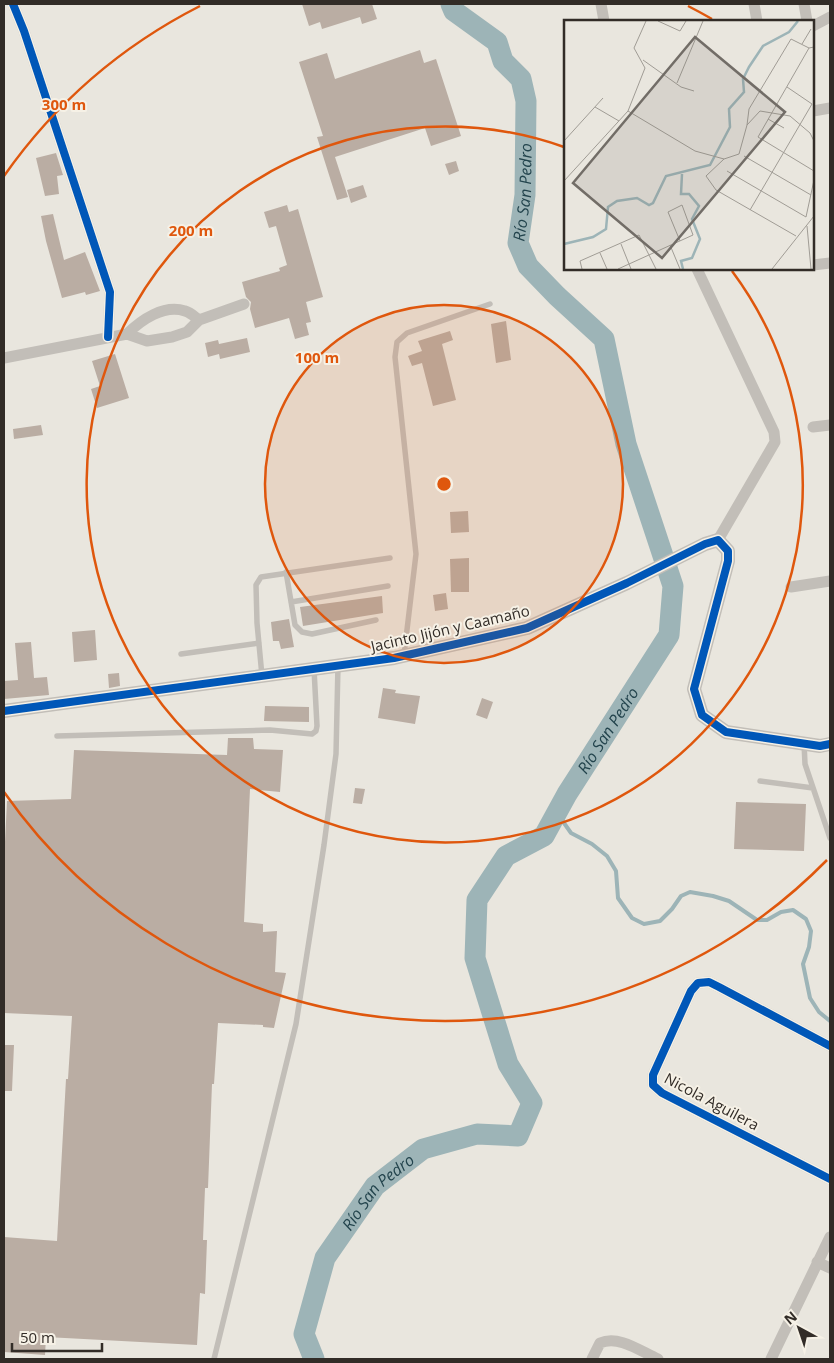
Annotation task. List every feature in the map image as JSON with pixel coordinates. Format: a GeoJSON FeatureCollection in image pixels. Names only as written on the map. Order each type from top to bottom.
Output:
{"type":"FeatureCollection","features":[{"type":"Feature","properties":{"kind":"street"},"geometry":{"type":"LineString","coordinates":[[13,4],[24,31],[110,292],[108,337]]}},
{"type":"Feature","properties":{"kind":"street"},"geometry":{"type":"LineString","coordinates":[[601,4],[604,20]]}},
{"type":"Feature","properties":{"kind":"street"},"geometry":{"type":"LineString","coordinates":[[754,4],[757,20]]}},
{"type":"Feature","properties":{"kind":"street"},"geometry":{"type":"LineString","coordinates":[[804,4],[807,20]]}},
{"type":"Feature","properties":{"kind":"street"},"geometry":{"type":"LineString","coordinates":[[814,25],[830,17]]}},
{"type":"Feature","properties":{"kind":"street"},"geometry":{"type":"LineString","coordinates":[[814,111],[830,108]]}},
{"type":"Feature","properties":{"kind":"street"},"geometry":{"type":"LineString","coordinates":[[814,264],[830,263]]}},
{"type":"Feature","properties":{"kind":"street"},"geometry":{"type":"LineString","coordinates":[[697,270],[774,432],[775,442],[718,540],[728,551],[728,561],[694,689],[702,715],[726,732],[830,746]]}},
{"type":"Feature","properties":{"kind":"street"},"geometry":{"type":"LineString","coordinates":[[4,358],[127,334],[139,339],[154,341],[187,332],[199,320],[244,304]]}},
{"type":"Feature","properties":{"kind":"street"},"geometry":{"type":"LineString","coordinates":[[127,334],[137,324],[154,314],[170,310],[186,311],[199,320]]}},
{"type":"Feature","properties":{"kind":"street"},"geometry":{"type":"LineString","coordinates":[[813,427],[830,424]]}},
{"type":"Feature","properties":{"kind":"street","name":"Jacinto Jijón y Caamaño"},"geometry":{"type":"LineString","coordinates":[[4,711],[404,655],[526,628],[627,583],[705,544],[718,540]]}},
{"type":"Feature","properties":{"kind":"street"},"geometry":{"type":"LineString","coordinates":[[791,588],[830,581]]}},
{"type":"Feature","properties":{"kind":"street","name":"Nicola Aguilera"},"geometry":{"type":"LineString","coordinates":[[830,1046],[709,982],[698,982],[653,1075],[653,1085],[662,1093],[830,1179]]}},
{"type":"Feature","properties":{"kind":"street"},"geometry":{"type":"LineString","coordinates":[[770,1359],[830,1237]]}},
{"type":"Feature","properties":{"kind":"street"},"geometry":{"type":"LineString","coordinates":[[817,1262],[830,1268]]}},
{"type":"Feature","properties":{"kind":"street"},"geometry":{"type":"LineString","coordinates":[[592,1359],[600,1343],[608,1340],[618,1341],[658,1359]]}},
{"type":"Feature","properties":{"kind":"lane"},"geometry":{"type":"LineString","coordinates":[[404,655],[416,554],[396,357],[397,342],[406,333],[490,304]]}},
{"type":"Feature","properties":{"kind":"lane"},"geometry":{"type":"LineString","coordinates":[[262,676],[256,585],[261,578],[286,572],[390,558]]}},
{"type":"Feature","properties":{"kind":"lane"},"geometry":{"type":"LineString","coordinates":[[286,572],[295,625],[302,632],[312,634],[376,620]]}},
{"type":"Feature","properties":{"kind":"lane"},"geometry":{"type":"LineString","coordinates":[[291,602],[388,586]]}},
{"type":"Feature","properties":{"kind":"lane"},"geometry":{"type":"LineString","coordinates":[[181,654],[259,643]]}},
{"type":"Feature","properties":{"kind":"lane"},"geometry":{"type":"LineString","coordinates":[[214,1359],[296,1024],[336,754],[338,665]]}},
{"type":"Feature","properties":{"kind":"lane"},"geometry":{"type":"LineString","coordinates":[[57,736],[270,730],[312,734],[316,731],[317,726],[314,668]]}},
{"type":"Feature","properties":{"kind":"lane"},"geometry":{"type":"LineString","coordinates":[[804,743],[805,764],[830,838]]}},
{"type":"Feature","properties":{"kind":"lane"},"geometry":{"type":"LineString","coordinates":[[760,781],[813,788]]}},
{"type":"Feature","properties":{"kind":"building"},"geometry":{"type":"Polygon","coordinates":[[[302,4],[372,4],[377,19],[362,24],[360,17],[322,29],[320,22],[309,26],[302,4]]]}},
{"type":"Feature","properties":{"kind":"building"},"geometry":{"type":"Polygon","coordinates":[[[420,50],[424,63],[436,59],[461,136],[431,146],[425,128],[335,157],[348,197],[337,200],[317,137],[323,136],[299,62],[327,53],[335,79],[420,50]]]}},
{"type":"Feature","properties":{"kind":"building"},"geometry":{"type":"Polygon","coordinates":[[[56,153],[63,175],[57,176],[59,194],[45,196],[36,158],[56,153]]]}},
{"type":"Feature","properties":{"kind":"building"},"geometry":{"type":"Polygon","coordinates":[[[456,161],[459,171],[449,175],[445,164],[456,161]]]}},
{"type":"Feature","properties":{"kind":"building"},"geometry":{"type":"Polygon","coordinates":[[[363,185],[367,197],[351,203],[347,190],[363,185]]]}},
{"type":"Feature","properties":{"kind":"building"},"geometry":{"type":"Polygon","coordinates":[[[287,205],[289,212],[298,209],[323,297],[306,302],[311,322],[306,323],[309,335],[295,339],[289,318],[255,328],[250,309],[251,302],[246,297],[242,282],[280,271],[279,268],[287,265],[276,226],[269,228],[264,212],[287,205]]]}},
{"type":"Feature","properties":{"kind":"building"},"geometry":{"type":"Polygon","coordinates":[[[53,214],[64,260],[85,252],[100,291],[86,295],[85,292],[62,298],[41,216],[53,214]]]}},
{"type":"Feature","properties":{"kind":"building"},"geometry":{"type":"Polygon","coordinates":[[[506,321],[511,360],[496,363],[491,324],[506,321]]]}},
{"type":"Feature","properties":{"kind":"building"},"geometry":{"type":"Polygon","coordinates":[[[450,331],[453,340],[442,344],[456,400],[433,406],[422,363],[412,366],[408,356],[422,351],[418,341],[450,331]]]}},
{"type":"Feature","properties":{"kind":"building"},"geometry":{"type":"Polygon","coordinates":[[[247,338],[250,352],[220,359],[219,354],[208,357],[205,343],[218,340],[219,344],[247,338]]]}},
{"type":"Feature","properties":{"kind":"building"},"geometry":{"type":"Polygon","coordinates":[[[115,354],[129,398],[97,408],[91,389],[100,386],[92,361],[115,354]]]}},
{"type":"Feature","properties":{"kind":"building"},"geometry":{"type":"Polygon","coordinates":[[[41,425],[43,435],[14,439],[13,429],[41,425]]]}},
{"type":"Feature","properties":{"kind":"building"},"geometry":{"type":"Polygon","coordinates":[[[468,511],[469,532],[451,533],[450,512],[468,511]]]}},
{"type":"Feature","properties":{"kind":"building"},"geometry":{"type":"Polygon","coordinates":[[[469,558],[469,592],[451,592],[450,559],[469,558]]]}},
{"type":"Feature","properties":{"kind":"building"},"geometry":{"type":"Polygon","coordinates":[[[446,593],[448,609],[435,611],[433,595],[446,593]]]}},
{"type":"Feature","properties":{"kind":"building"},"geometry":{"type":"Polygon","coordinates":[[[382,596],[383,613],[303,626],[300,607],[382,596]]]}},
{"type":"Feature","properties":{"kind":"building"},"geometry":{"type":"Polygon","coordinates":[[[289,619],[294,647],[281,649],[279,641],[273,641],[271,622],[289,619]]]}},
{"type":"Feature","properties":{"kind":"building"},"geometry":{"type":"Polygon","coordinates":[[[95,630],[97,660],[74,662],[72,632],[95,630]]]}},
{"type":"Feature","properties":{"kind":"building"},"geometry":{"type":"Polygon","coordinates":[[[31,642],[34,678],[47,677],[49,695],[4,699],[4,681],[18,680],[15,643],[31,642]]]}},
{"type":"Feature","properties":{"kind":"building"},"geometry":{"type":"Polygon","coordinates":[[[119,673],[120,686],[109,688],[108,674],[119,673]]]}},
{"type":"Feature","properties":{"kind":"building"},"geometry":{"type":"Polygon","coordinates":[[[383,688],[396,690],[395,693],[420,696],[415,724],[378,718],[383,688]]]}},
{"type":"Feature","properties":{"kind":"building"},"geometry":{"type":"Polygon","coordinates":[[[482,698],[493,702],[487,719],[476,715],[482,698]]]}},
{"type":"Feature","properties":{"kind":"building"},"geometry":{"type":"Polygon","coordinates":[[[265,706],[309,707],[309,722],[264,721],[265,706]]]}},
{"type":"Feature","properties":{"kind":"building"},"geometry":{"type":"Polygon","coordinates":[[[228,738],[253,738],[254,749],[283,750],[280,792],[250,789],[244,922],[263,924],[263,932],[277,931],[275,972],[286,973],[274,1028],[263,1027],[263,1025],[218,1023],[214,1084],[212,1084],[208,1188],[205,1188],[203,1240],[207,1240],[205,1294],[200,1293],[197,1345],[46,1337],[45,1355],[4,1352],[4,1237],[57,1241],[66,1079],[68,1079],[72,1016],[4,1013],[4,862],[7,801],[71,799],[74,750],[227,755],[228,738]]]}},
{"type":"Feature","properties":{"kind":"building"},"geometry":{"type":"Polygon","coordinates":[[[355,788],[365,789],[362,804],[353,803],[355,788]]]}},
{"type":"Feature","properties":{"kind":"building"},"geometry":{"type":"Polygon","coordinates":[[[736,802],[806,804],[804,851],[734,849],[736,802]]]}},
{"type":"Feature","properties":{"kind":"building"},"geometry":{"type":"Polygon","coordinates":[[[4,1045],[14,1045],[12,1091],[4,1091],[4,1045]]]}},
{"type":"Feature","properties":{"kind":"waterway","name":"Río San Pedro"},"geometry":{"type":"LineString","coordinates":[[314,1359],[304,1334],[325,1258],[375,1186],[423,1149],[477,1134],[518,1136],[532,1103],[508,1064],[475,958],[477,900],[506,856],[544,836],[567,794],[669,635],[673,586],[626,444],[604,339],[557,296],[528,266],[518,243],[525,195],[526,101],[521,79],[503,61],[497,42],[454,11],[451,4]]}},
{"type":"Feature","properties":{"kind":"waterway"},"geometry":{"type":"LineString","coordinates":[[557,813],[571,833],[592,844],[607,856],[616,871],[618,898],[632,918],[644,924],[660,921],[681,896],[690,892],[729,901],[757,920],[767,920],[781,912],[793,910],[806,919],[811,931],[809,947],[803,964],[810,998],[819,1012],[830,1021]]}},
{"type":"Feature","properties":{"kind":"cycle path"},"geometry":{"type":"LineString","coordinates":[[13,4],[24,31],[110,292],[108,337]]}},
{"type":"Feature","properties":{"kind":"cycle path"},"geometry":{"type":"LineString","coordinates":[[4,711],[394,658],[527,628],[627,583],[705,544],[718,540],[728,551],[728,561],[694,689],[702,715],[726,732],[820,746],[830,744]]}},
{"type":"Feature","properties":{"kind":"cycle path"},"geometry":{"type":"LineString","coordinates":[[830,1046],[709,982],[698,983],[691,991],[653,1075],[653,1085],[662,1093],[830,1179]]}}]}
